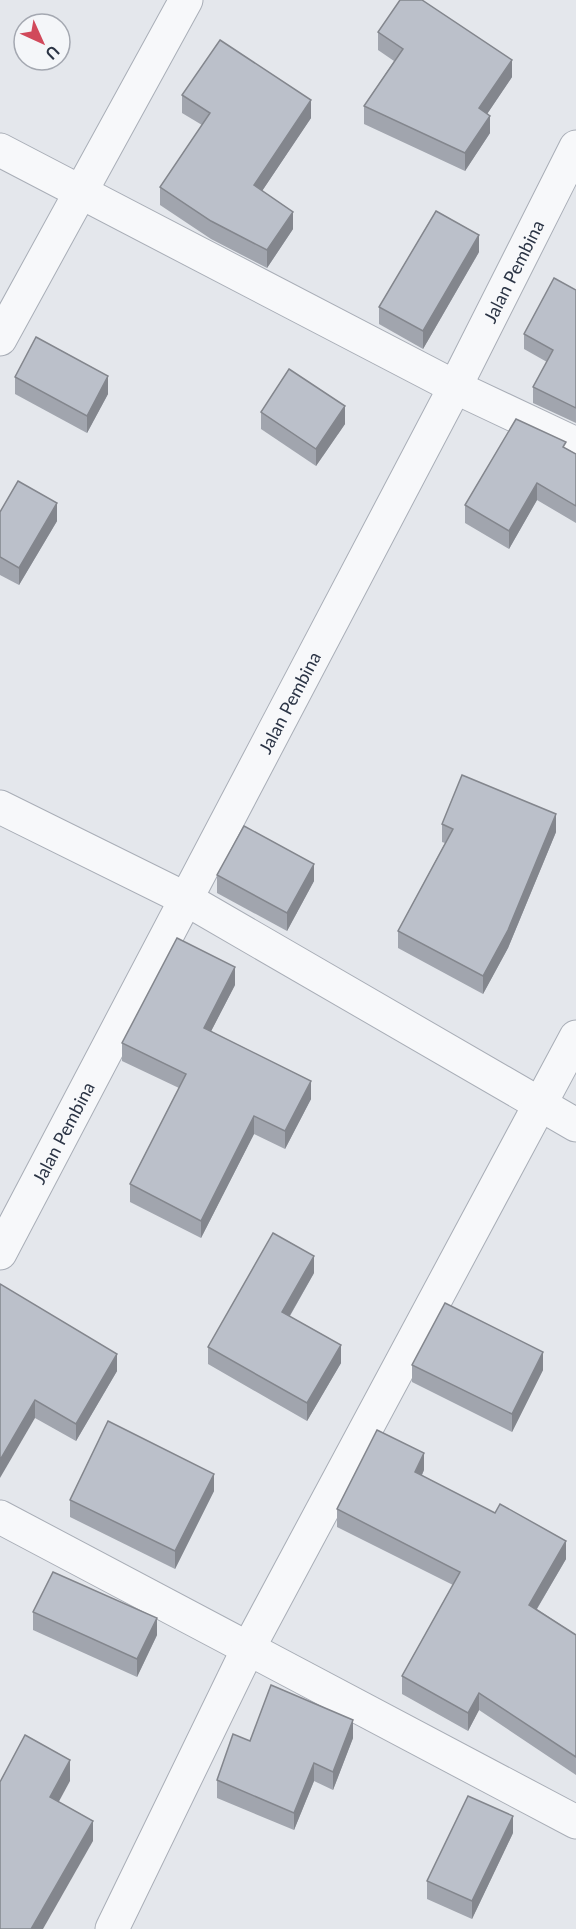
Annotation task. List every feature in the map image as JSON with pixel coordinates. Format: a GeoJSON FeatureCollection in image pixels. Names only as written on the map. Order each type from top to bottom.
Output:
{"type":"FeatureCollection","features":[{"type":"Feature","properties":{"kind":"street"},"geometry":{"type":"LineString","coordinates":[[0,339],[186,0]]}},
{"type":"Feature","properties":{"kind":"street","name":"Jalan Pembina"},"geometry":{"type":"LineString","coordinates":[[0,1253],[455,387],[576,147]]}},
{"type":"Feature","properties":{"kind":"street"},"geometry":{"type":"LineString","coordinates":[[0,150],[455,387],[576,444]]}},
{"type":"Feature","properties":{"kind":"street"},"geometry":{"type":"LineString","coordinates":[[0,807],[186,899],[576,1125]]}},
{"type":"Feature","properties":{"kind":"street"},"geometry":{"type":"LineString","coordinates":[[112,1929],[248,1649],[576,1037]]}},
{"type":"Feature","properties":{"kind":"street"},"geometry":{"type":"LineString","coordinates":[[0,1517],[576,1822]]}},
{"type":"Feature","properties":{"kind":"building"},"geometry":{"type":"Polygon","coordinates":[[[400,0],[422,0],[512,60],[479,108],[490,116],[465,153],[364,106],[403,49],[378,32],[400,0]]]}},
{"type":"Feature","properties":{"kind":"building"},"geometry":{"type":"Polygon","coordinates":[[[220,40],[311,100],[254,185],[293,212],[267,250],[211,221],[160,187],[210,113],[182,95],[220,40]]]}},
{"type":"Feature","properties":{"kind":"building"},"geometry":{"type":"Polygon","coordinates":[[[436,211],[479,235],[423,331],[379,307],[436,211]]]}},
{"type":"Feature","properties":{"kind":"building"},"geometry":{"type":"Polygon","coordinates":[[[554,278],[576,290],[576,408],[533,387],[553,350],[524,334],[554,278]]]}},
{"type":"Feature","properties":{"kind":"building"},"geometry":{"type":"Polygon","coordinates":[[[36,337],[108,376],[87,416],[15,377],[36,337]]]}},
{"type":"Feature","properties":{"kind":"building"},"geometry":{"type":"Polygon","coordinates":[[[289,369],[345,406],[316,449],[261,412],[289,369]]]}},
{"type":"Feature","properties":{"kind":"building"},"geometry":{"type":"Polygon","coordinates":[[[516,419],[566,442],[563,447],[576,454],[576,506],[537,483],[509,531],[465,505],[516,419]]]}},
{"type":"Feature","properties":{"kind":"building"},"geometry":{"type":"Polygon","coordinates":[[[18,481],[57,503],[19,568],[0,557],[0,512],[18,481]]]}},
{"type":"Feature","properties":{"kind":"building"},"geometry":{"type":"Polygon","coordinates":[[[462,775],[556,814],[508,930],[483,976],[398,931],[453,829],[442,824],[462,775]]]}},
{"type":"Feature","properties":{"kind":"building"},"geometry":{"type":"Polygon","coordinates":[[[244,826],[314,864],[287,913],[217,875],[244,826]]]}},
{"type":"Feature","properties":{"kind":"building"},"geometry":{"type":"Polygon","coordinates":[[[177,938],[235,967],[204,1028],[311,1081],[285,1131],[254,1116],[201,1221],[130,1184],[186,1074],[122,1043],[177,938]]]}},
{"type":"Feature","properties":{"kind":"building"},"geometry":{"type":"Polygon","coordinates":[[[273,1233],[314,1256],[282,1312],[341,1345],[307,1403],[208,1347],[273,1233]]]}},
{"type":"Feature","properties":{"kind":"building"},"geometry":{"type":"Polygon","coordinates":[[[0,1284],[117,1354],[76,1424],[35,1400],[0,1460],[0,1284]]]}},
{"type":"Feature","properties":{"kind":"building"},"geometry":{"type":"Polygon","coordinates":[[[445,1303],[543,1352],[512,1414],[412,1365],[445,1303]]]}},
{"type":"Feature","properties":{"kind":"building"},"geometry":{"type":"Polygon","coordinates":[[[108,1421],[214,1474],[175,1551],[70,1500],[108,1421]]]}},
{"type":"Feature","properties":{"kind":"building"},"geometry":{"type":"Polygon","coordinates":[[[377,1430],[424,1453],[415,1472],[495,1513],[500,1504],[566,1541],[529,1605],[576,1635],[576,1757],[479,1693],[468,1713],[402,1676],[460,1572],[337,1509],[377,1430]]]}},
{"type":"Feature","properties":{"kind":"building"},"geometry":{"type":"Polygon","coordinates":[[[53,1572],[157,1618],[137,1659],[33,1612],[53,1572]]]}},
{"type":"Feature","properties":{"kind":"building"},"geometry":{"type":"Polygon","coordinates":[[[271,1685],[353,1720],[333,1772],[314,1763],[294,1813],[217,1780],[233,1734],[250,1741],[271,1685]]]}},
{"type":"Feature","properties":{"kind":"building"},"geometry":{"type":"Polygon","coordinates":[[[25,1735],[70,1760],[50,1797],[93,1821],[31,1929],[0,1929],[0,1782],[25,1735]]]}},
{"type":"Feature","properties":{"kind":"building"},"geometry":{"type":"Polygon","coordinates":[[[468,1796],[513,1816],[472,1901],[427,1881],[468,1796]]]}}]}
